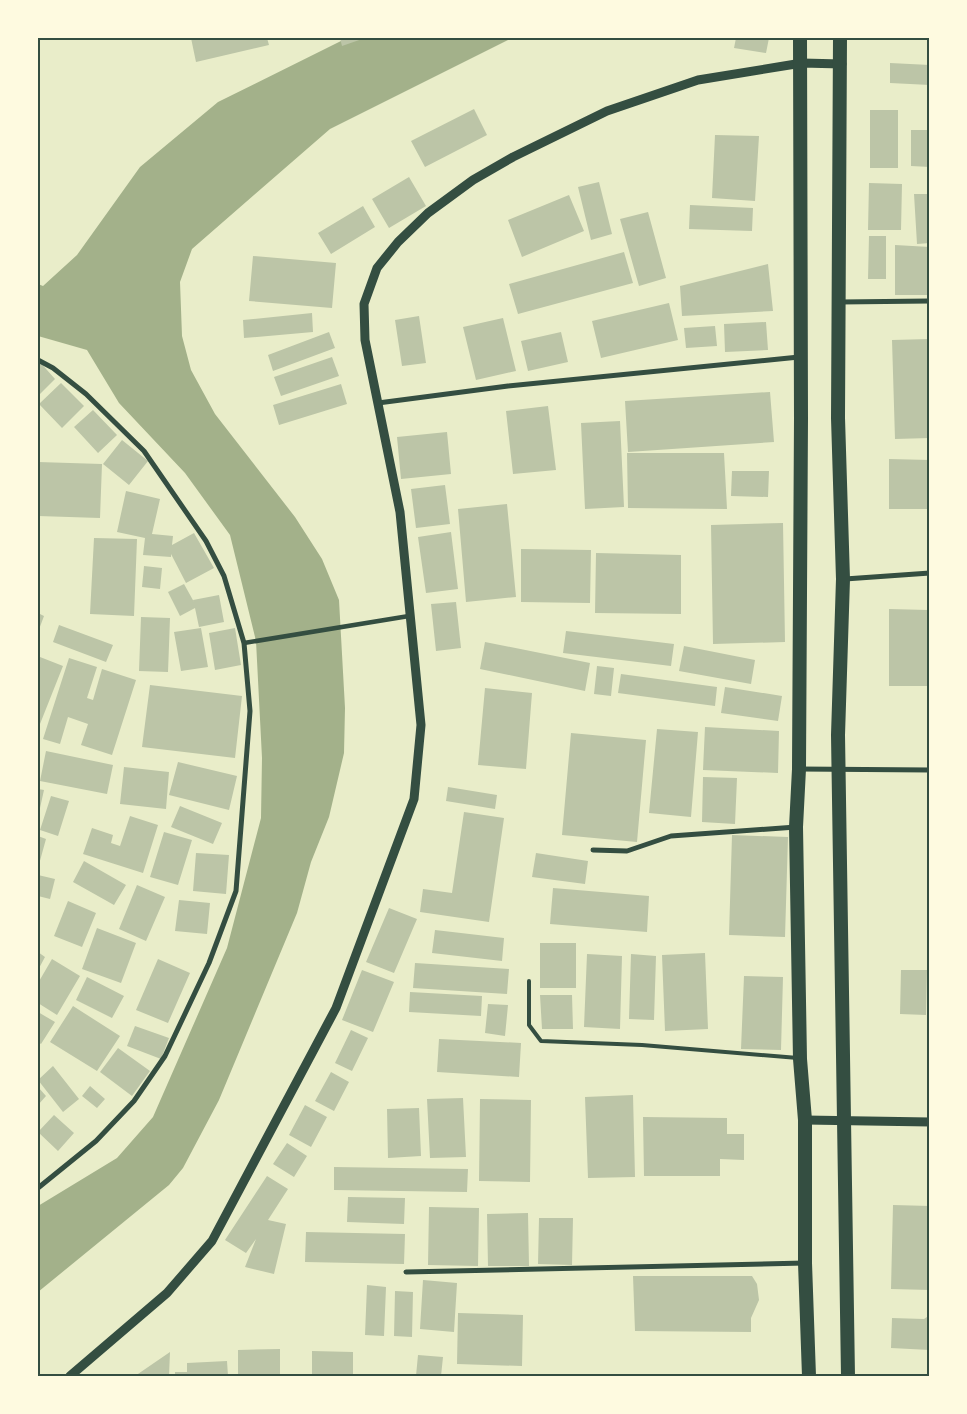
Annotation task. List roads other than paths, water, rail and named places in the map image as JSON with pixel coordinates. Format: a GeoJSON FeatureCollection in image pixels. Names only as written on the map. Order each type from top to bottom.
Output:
{"type":"FeatureCollection","features":[{"type":"Feature","properties":{"kind":"highway"},"geometry":{"type":"LineString","coordinates":[[800,38],[802,63],[799,769],[796,827],[800,1059],[805,1120],[805,1264],[809,1376]]}},
{"type":"Feature","properties":{"kind":"highway"},"geometry":{"type":"LineString","coordinates":[[840,38],[842,64],[838,418],[843,579],[838,735],[848,1376]]}},
{"type":"Feature","properties":{"kind":"street"},"geometry":{"type":"LineString","coordinates":[[70,1376],[167,1293],[212,1241],[336,1008],[414,799],[421,725],[400,512],[364,340],[364,304],[377,268],[398,242],[428,213],[473,180],[607,111],[698,80],[802,63],[842,64]]}},
{"type":"Feature","properties":{"kind":"street"},"geometry":{"type":"LineString","coordinates":[[838,302],[930,301]]}},
{"type":"Feature","properties":{"kind":"street"},"geometry":{"type":"LineString","coordinates":[[378,403],[508,386],[800,357]]}},
{"type":"Feature","properties":{"kind":"street"},"geometry":{"type":"LineString","coordinates":[[38,360],[53,368],[86,394],[144,451],[206,542],[224,576],[244,642],[250,711],[236,892],[205,972],[166,1056],[150,1081],[96,1141],[38,1188]]}},
{"type":"Feature","properties":{"kind":"street"},"geometry":{"type":"LineString","coordinates":[[843,579],[930,573]]}},
{"type":"Feature","properties":{"kind":"street"},"geometry":{"type":"LineString","coordinates":[[244,642],[409,616]]}},
{"type":"Feature","properties":{"kind":"street"},"geometry":{"type":"LineString","coordinates":[[799,769],[839,771],[930,770]]}},
{"type":"Feature","properties":{"kind":"street"},"geometry":{"type":"LineString","coordinates":[[593,850],[627,851],[671,836],[796,827]]}},
{"type":"Feature","properties":{"kind":"street"},"geometry":{"type":"LineString","coordinates":[[805,1120],[930,1122]]}},
{"type":"Feature","properties":{"kind":"street"},"geometry":{"type":"LineString","coordinates":[[406,1272],[805,1264]]}},
{"type":"Feature","properties":{"kind":"lane"},"geometry":{"type":"LineString","coordinates":[[529,981],[529,1025],[541,1041],[642,1044],[800,1059]]}}]}
